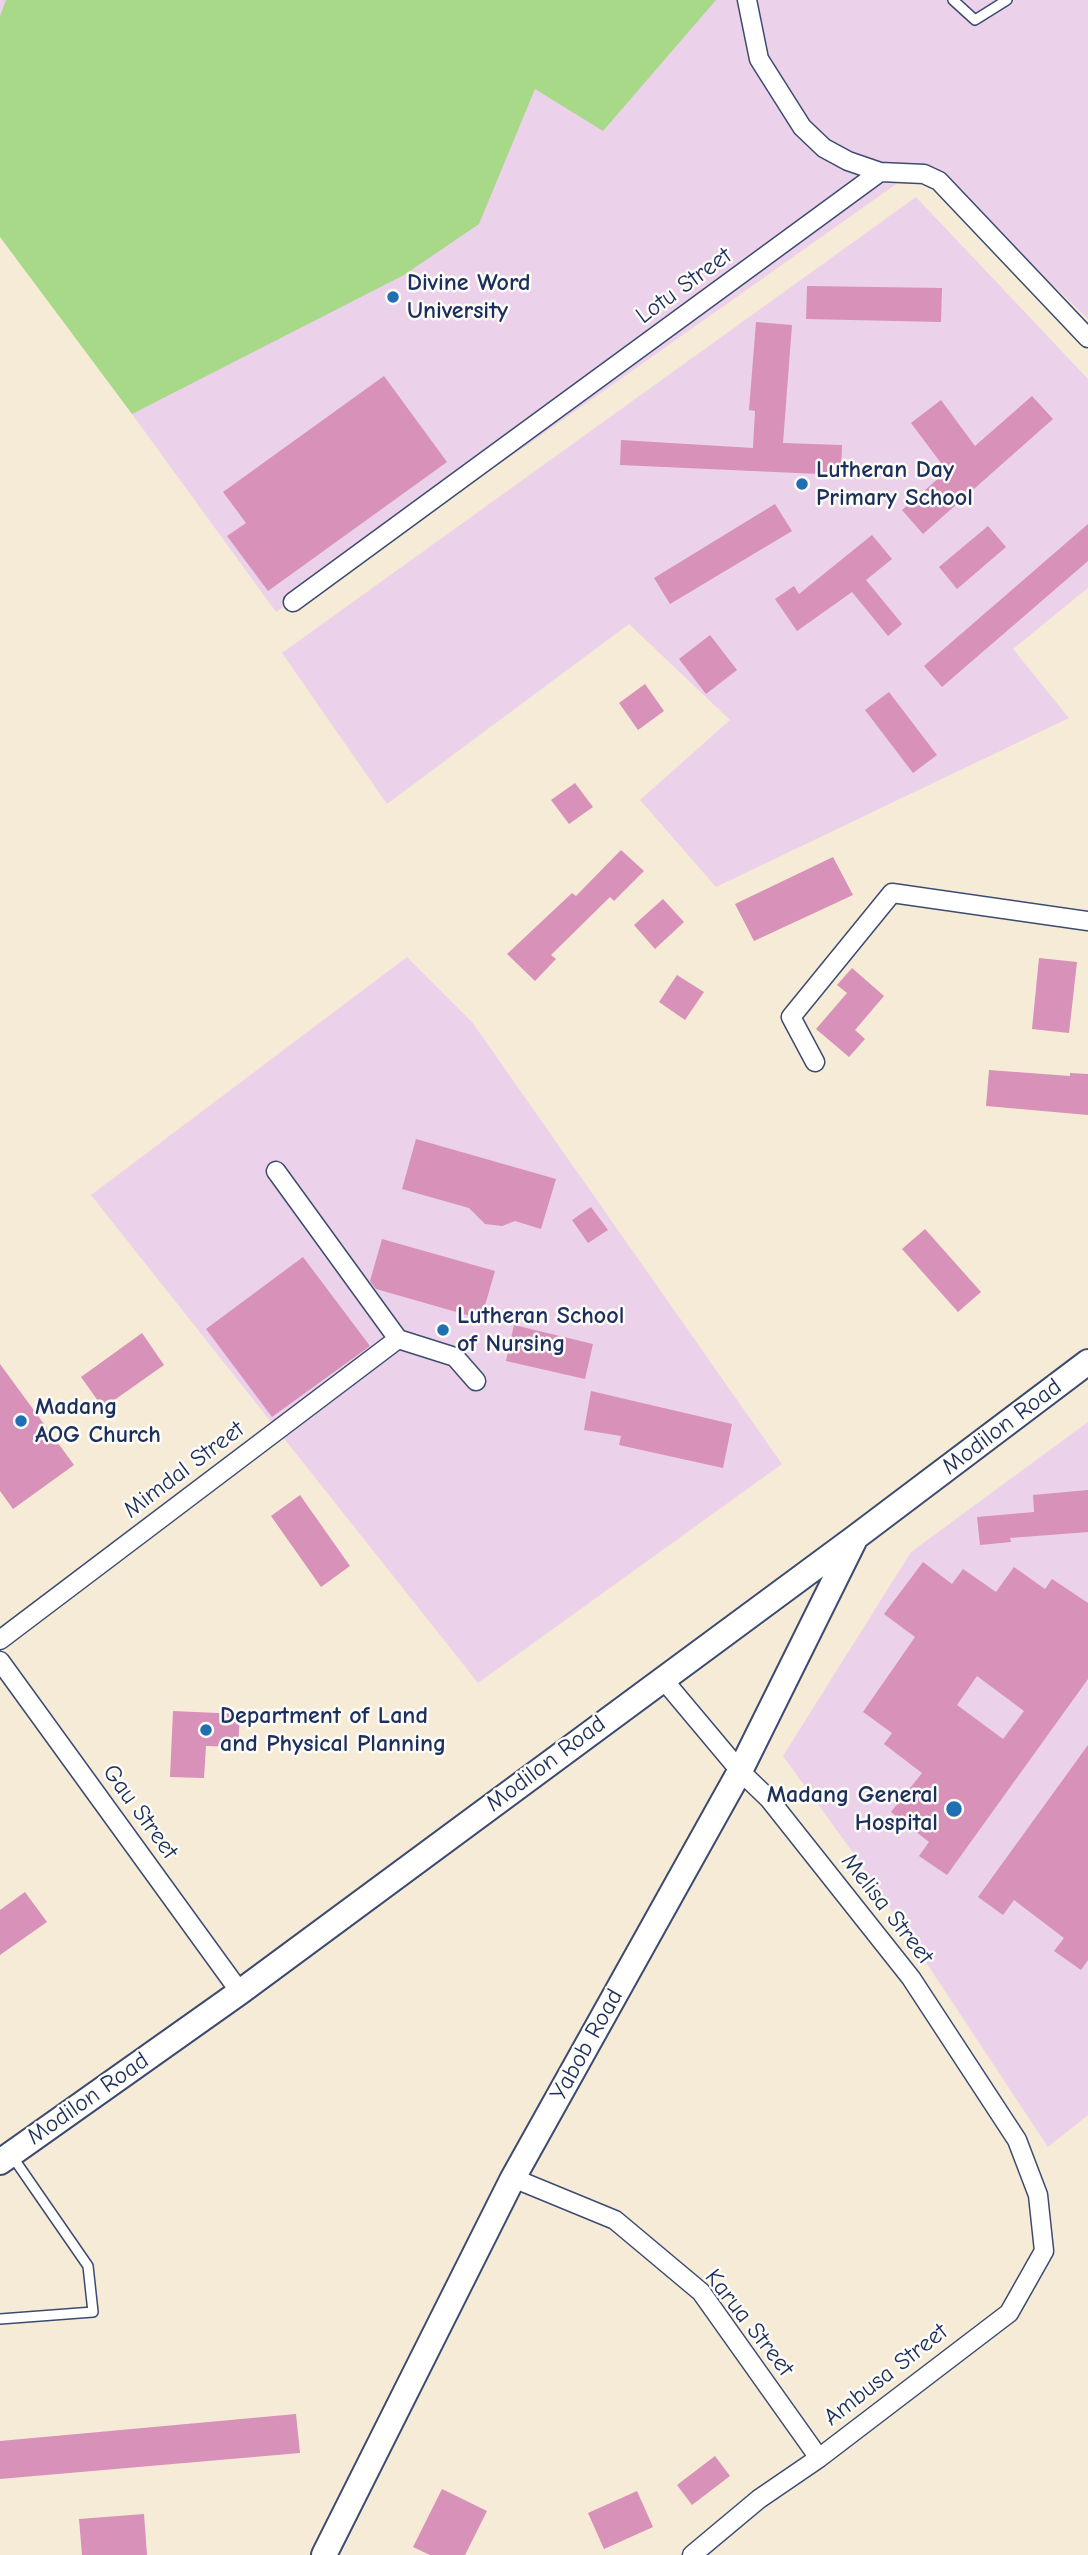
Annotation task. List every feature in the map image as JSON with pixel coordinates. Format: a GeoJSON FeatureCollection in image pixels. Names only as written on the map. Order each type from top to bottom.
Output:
{"type":"FeatureCollection","features":[{"type":"Feature","properties":{"kind":"main road","name":"Modilon Road"},"geometry":{"type":"LineString","coordinates":[[5,2158],[240,1992],[856,1537],[1088,1362]]}},
{"type":"Feature","properties":{"kind":"main road","name":"Yabob Road"},"geometry":{"type":"LineString","coordinates":[[324,2555],[513,2178],[740,1771],[856,1537]]}},
{"type":"Feature","properties":{"kind":"street"},"geometry":{"type":"LineString","coordinates":[[747,0],[759,59],[802,127],[824,148],[848,161],[880,172],[924,173],[939,181],[1088,338]]}},
{"type":"Feature","properties":{"kind":"street","name":"Lotu Street"},"geometry":{"type":"LineString","coordinates":[[293,602],[880,172]]}},
{"type":"Feature","properties":{"kind":"street"},"geometry":{"type":"LineString","coordinates":[[815,1062],[791,1017],[892,893],[1088,921]]}},
{"type":"Feature","properties":{"kind":"street"},"geometry":{"type":"LineString","coordinates":[[276,1171],[398,1339],[455,1357],[476,1381]]}},
{"type":"Feature","properties":{"kind":"street","name":"Mimdal Street"},"geometry":{"type":"LineString","coordinates":[[0,1640],[398,1339]]}},
{"type":"Feature","properties":{"kind":"street","name":"Gau Street"},"geometry":{"type":"LineString","coordinates":[[0,1661],[240,1992]]}},
{"type":"Feature","properties":{"kind":"street","name":"Melisa Street"},"geometry":{"type":"LineString","coordinates":[[662,1678],[740,1771],[769,1799],[911,1978],[1017,2140],[1038,2195]]}},
{"type":"Feature","properties":{"kind":"street","name":"Karua Street"},"geometry":{"type":"LineString","coordinates":[[513,2178],[615,2221],[701,2292],[819,2458]]}},
{"type":"Feature","properties":{"kind":"street","name":"Ambusa Street"},"geometry":{"type":"LineString","coordinates":[[692,2555],[759,2499],[819,2458],[1009,2313],[1044,2251],[1038,2195]]}},
{"type":"Feature","properties":{"kind":"lane"},"geometry":{"type":"LineString","coordinates":[[953,0],[975,20],[1007,0]]}},
{"type":"Feature","properties":{"kind":"lane"},"geometry":{"type":"LineString","coordinates":[[0,2319],[93,2312],[88,2266],[5,2158]]}},
{"type":"Feature","properties":{"kind":"shaded area","name":"Divine Word University"},"geometry":{"type":"Polygon","coordinates":[[[0,0],[1088,0],[1088,319],[926,163],[523,448],[276,612],[132,414],[0,223],[0,0]]]}},
{"type":"Feature","properties":{"kind":"shaded area","name":"Lutheran Day Primary School"},"geometry":{"type":"Polygon","coordinates":[[[916,197],[1088,379],[1088,588],[1013,649],[1069,718],[716,887],[640,800],[730,720],[629,624],[387,804],[282,653],[916,197]]]}},
{"type":"Feature","properties":{"kind":"shaded area","name":"Lutheran School of Nursing"},"geometry":{"type":"Polygon","coordinates":[[[407,957],[472,1022],[782,1464],[478,1683],[91,1195],[407,957]]]}},
{"type":"Feature","properties":{"kind":"shaded area","name":"Madang General Hospital"},"geometry":{"type":"Polygon","coordinates":[[[1088,1422],[1088,2115],[1048,2147],[859,1861],[783,1756],[911,1552],[1088,1422]]]}},
{"type":"Feature","properties":{"kind":"green space"},"geometry":{"type":"Polygon","coordinates":[[[6,0],[716,0],[603,131],[535,89],[479,224],[404,275],[132,414],[0,237],[0,16],[6,0]]]}},
{"type":"Feature","properties":{"kind":"building"},"geometry":{"type":"Polygon","coordinates":[[[807,286],[942,288],[941,322],[806,319],[807,286]]]}},
{"type":"Feature","properties":{"kind":"building"},"geometry":{"type":"Polygon","coordinates":[[[756,322],[792,325],[783,443],[842,445],[841,475],[620,465],[621,440],[753,448],[755,411],[749,410],[756,322]]]}},
{"type":"Feature","properties":{"kind":"building"},"geometry":{"type":"Polygon","coordinates":[[[384,376],[447,462],[268,591],[227,536],[246,523],[223,492],[384,376]]]}},
{"type":"Feature","properties":{"kind":"building"},"geometry":{"type":"Polygon","coordinates":[[[1032,396],[1053,419],[923,534],[902,510],[947,471],[911,423],[941,400],[975,446],[1032,396]]]}},
{"type":"Feature","properties":{"kind":"building"},"geometry":{"type":"Polygon","coordinates":[[[775,504],[792,531],[670,604],[654,578],[775,504]]]}},
{"type":"Feature","properties":{"kind":"building"},"geometry":{"type":"Polygon","coordinates":[[[1088,524],[1088,561],[942,687],[924,666],[1088,524]]]}},
{"type":"Feature","properties":{"kind":"building"},"geometry":{"type":"Polygon","coordinates":[[[988,526],[1006,547],[957,589],[939,567],[988,526]]]}},
{"type":"Feature","properties":{"kind":"building"},"geometry":{"type":"Polygon","coordinates":[[[872,535],[892,559],[866,580],[902,624],[888,636],[852,592],[797,631],[775,599],[794,586],[799,594],[872,535]]]}},
{"type":"Feature","properties":{"kind":"building"},"geometry":{"type":"Polygon","coordinates":[[[710,635],[737,670],[706,694],[679,659],[710,635]]]}},
{"type":"Feature","properties":{"kind":"building"},"geometry":{"type":"Polygon","coordinates":[[[645,684],[664,711],[638,730],[619,703],[645,684]]]}},
{"type":"Feature","properties":{"kind":"building"},"geometry":{"type":"Polygon","coordinates":[[[889,692],[937,755],[913,773],[865,710],[889,692]]]}},
{"type":"Feature","properties":{"kind":"building"},"geometry":{"type":"Polygon","coordinates":[[[575,783],[593,807],[569,824],[551,800],[575,783]]]}},
{"type":"Feature","properties":{"kind":"building"},"geometry":{"type":"Polygon","coordinates":[[[621,850],[644,871],[614,901],[610,897],[551,955],[556,959],[535,981],[507,954],[572,893],[576,896],[621,850]]]}},
{"type":"Feature","properties":{"kind":"building"},"geometry":{"type":"Polygon","coordinates":[[[833,857],[853,895],[754,941],[735,904],[833,857]]]}},
{"type":"Feature","properties":{"kind":"building"},"geometry":{"type":"Polygon","coordinates":[[[663,899],[684,922],[655,949],[634,925],[663,899]]]}},
{"type":"Feature","properties":{"kind":"building"},"geometry":{"type":"Polygon","coordinates":[[[1039,958],[1077,962],[1069,1033],[1032,1029],[1039,958]]]}},
{"type":"Feature","properties":{"kind":"building"},"geometry":{"type":"Polygon","coordinates":[[[852,968],[884,996],[855,1030],[865,1039],[849,1057],[816,1029],[847,993],[837,985],[852,968]]]}},
{"type":"Feature","properties":{"kind":"building"},"geometry":{"type":"Polygon","coordinates":[[[677,975],[704,992],[685,1020],[659,1002],[677,975]]]}},
{"type":"Feature","properties":{"kind":"building"},"geometry":{"type":"Polygon","coordinates":[[[989,1070],[1070,1076],[1070,1073],[1088,1074],[1088,1115],[986,1106],[989,1070]]]}},
{"type":"Feature","properties":{"kind":"building"},"geometry":{"type":"Polygon","coordinates":[[[416,1139],[556,1179],[541,1229],[515,1221],[502,1226],[485,1224],[469,1208],[402,1189],[416,1139]]]}},
{"type":"Feature","properties":{"kind":"building"},"geometry":{"type":"Polygon","coordinates":[[[591,1207],[608,1230],[588,1243],[572,1220],[591,1207]]]}},
{"type":"Feature","properties":{"kind":"building"},"geometry":{"type":"Polygon","coordinates":[[[925,1229],[981,1292],[958,1312],[902,1249],[925,1229]]]}},
{"type":"Feature","properties":{"kind":"building"},"geometry":{"type":"Polygon","coordinates":[[[382,1239],[495,1271],[481,1319],[376,1289],[370,1281],[382,1239]]]}},
{"type":"Feature","properties":{"kind":"building"},"geometry":{"type":"Polygon","coordinates":[[[303,1257],[370,1346],[272,1417],[206,1329],[303,1257]]]}},
{"type":"Feature","properties":{"kind":"building"},"geometry":{"type":"Polygon","coordinates":[[[514,1325],[593,1344],[585,1379],[506,1361],[514,1325]]]}},
{"type":"Feature","properties":{"kind":"building"},"geometry":{"type":"Polygon","coordinates":[[[142,1333],[164,1365],[103,1408],[81,1377],[142,1333]]]}},
{"type":"Feature","properties":{"kind":"building","name":"Madang AOG Church"},"geometry":{"type":"Polygon","coordinates":[[[0,1364],[74,1465],[13,1509],[0,1491],[0,1364]]]}},
{"type":"Feature","properties":{"kind":"building"},"geometry":{"type":"Polygon","coordinates":[[[591,1391],[732,1424],[723,1468],[619,1445],[621,1436],[584,1430],[591,1391]]]}},
{"type":"Feature","properties":{"kind":"building"},"geometry":{"type":"Polygon","coordinates":[[[1088,1490],[1088,1532],[1010,1538],[1011,1542],[980,1545],[977,1517],[1034,1512],[1033,1495],[1088,1490]]]}},
{"type":"Feature","properties":{"kind":"building"},"geometry":{"type":"Polygon","coordinates":[[[300,1495],[350,1566],[321,1587],[271,1516],[300,1495]]]}},
{"type":"Feature","properties":{"kind":"building"},"geometry":{"type":"Polygon","coordinates":[[[923,1562],[952,1584],[963,1569],[996,1592],[1014,1567],[1045,1589],[1052,1579],[1088,1603],[1088,1679],[947,1875],[919,1856],[929,1842],[891,1812],[922,1773],[884,1744],[892,1733],[863,1712],[915,1637],[884,1614],[923,1562]],[[977,1676],[957,1705],[1003,1739],[1024,1711],[977,1676]]]}},
{"type":"Feature","properties":{"kind":"building","name":"Department of Land and Physical Planning"},"geometry":{"type":"Polygon","coordinates":[[[173,1711],[240,1714],[238,1747],[206,1746],[204,1778],[170,1777],[173,1711]]]}},
{"type":"Feature","properties":{"kind":"building"},"geometry":{"type":"Polygon","coordinates":[[[1088,1745],[1088,1960],[1081,1970],[1054,1951],[1064,1938],[1014,1900],[1003,1915],[978,1897],[1088,1745]]]}},
{"type":"Feature","properties":{"kind":"building"},"geometry":{"type":"Polygon","coordinates":[[[25,1892],[47,1922],[0,1955],[0,1910],[25,1892]]]}},
{"type":"Feature","properties":{"kind":"building"},"geometry":{"type":"Polygon","coordinates":[[[296,2414],[300,2453],[0,2479],[0,2441],[296,2414]]]}},
{"type":"Feature","properties":{"kind":"building"},"geometry":{"type":"Polygon","coordinates":[[[715,2456],[730,2476],[692,2505],[677,2485],[715,2456]]]}},
{"type":"Feature","properties":{"kind":"building"},"geometry":{"type":"Polygon","coordinates":[[[442,2489],[487,2511],[465,2555],[430,2555],[413,2547],[442,2489]]]}},
{"type":"Feature","properties":{"kind":"building"},"geometry":{"type":"Polygon","coordinates":[[[637,2491],[653,2527],[604,2549],[588,2513],[637,2491]]]}},
{"type":"Feature","properties":{"kind":"building"},"geometry":{"type":"Polygon","coordinates":[[[144,2514],[147,2555],[82,2555],[79,2519],[144,2514]]]}},
{"type":"Feature","properties":{"kind":"place","name":"Divine Word University"},"geometry":{"type":"Point","coordinates":[393,297]}},
{"type":"Feature","properties":{"kind":"place","name":"Lutheran Day Primary School"},"geometry":{"type":"Point","coordinates":[802,484]}},
{"type":"Feature","properties":{"kind":"place","name":"Lutheran School of Nursing"},"geometry":{"type":"Point","coordinates":[443,1330]}},
{"type":"Feature","properties":{"kind":"place","name":"Madang AOG Church"},"geometry":{"type":"Point","coordinates":[21,1421]}},
{"type":"Feature","properties":{"kind":"place","name":"Department of Land and Physical Planning"},"geometry":{"type":"Point","coordinates":[206,1730]}},
{"type":"Feature","properties":{"kind":"place","name":"Madang General Hospital"},"geometry":{"type":"Point","coordinates":[954,1809]}}]}
